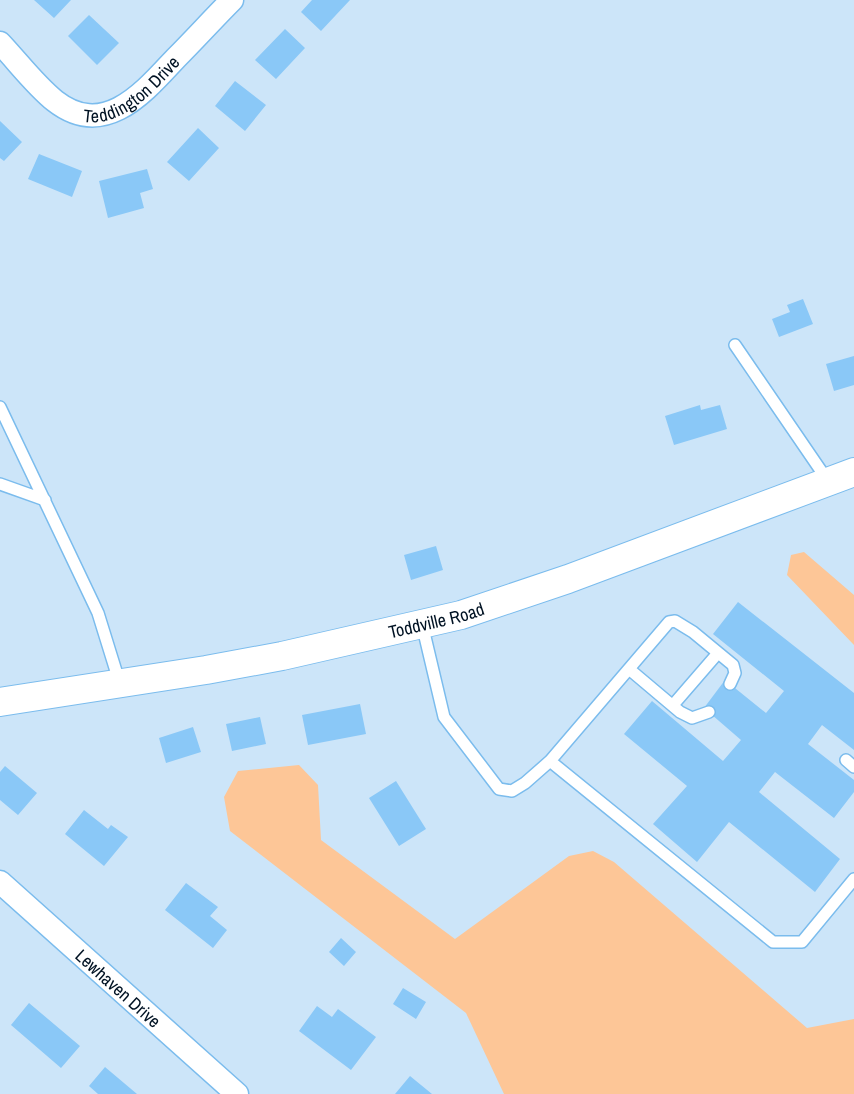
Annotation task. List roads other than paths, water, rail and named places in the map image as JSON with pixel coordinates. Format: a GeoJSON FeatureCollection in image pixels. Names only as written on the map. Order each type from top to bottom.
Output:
{"type":"FeatureCollection","features":[{"type":"Feature","properties":{"kind":"street","name":"Teddington Drive"},"geometry":{"type":"LineString","coordinates":[[0,43],[56,101],[73,111],[90,115],[110,113],[138,98],[232,0]]}},
{"type":"Feature","properties":{"kind":"street","name":"Toddville Road"},"geometry":{"type":"LineString","coordinates":[[0,702],[120,684],[282,656],[461,615],[568,579],[854,472]]}},
{"type":"Feature","properties":{"kind":"street","name":"Lewhaven Drive"},"geometry":{"type":"LineString","coordinates":[[0,882],[237,1094]]}},
{"type":"Feature","properties":{"kind":"lane"},"geometry":{"type":"LineString","coordinates":[[735,346],[828,481]]}},
{"type":"Feature","properties":{"kind":"lane"},"geometry":{"type":"LineString","coordinates":[[0,407],[98,613],[120,684]]}},
{"type":"Feature","properties":{"kind":"lane"},"geometry":{"type":"LineString","coordinates":[[0,484],[45,500]]}},
{"type":"Feature","properties":{"kind":"lane"},"geometry":{"type":"LineString","coordinates":[[422,624],[444,717],[499,789],[512,791],[525,783],[550,761],[669,622],[680,624],[733,665],[735,673],[730,684]]}},
{"type":"Feature","properties":{"kind":"lane"},"geometry":{"type":"LineString","coordinates":[[673,705],[718,653]]}},
{"type":"Feature","properties":{"kind":"lane"},"geometry":{"type":"LineString","coordinates":[[629,669],[692,718],[708,712]]}},
{"type":"Feature","properties":{"kind":"lane"},"geometry":{"type":"LineString","coordinates":[[550,761],[773,942],[802,942],[854,879]]}}]}
